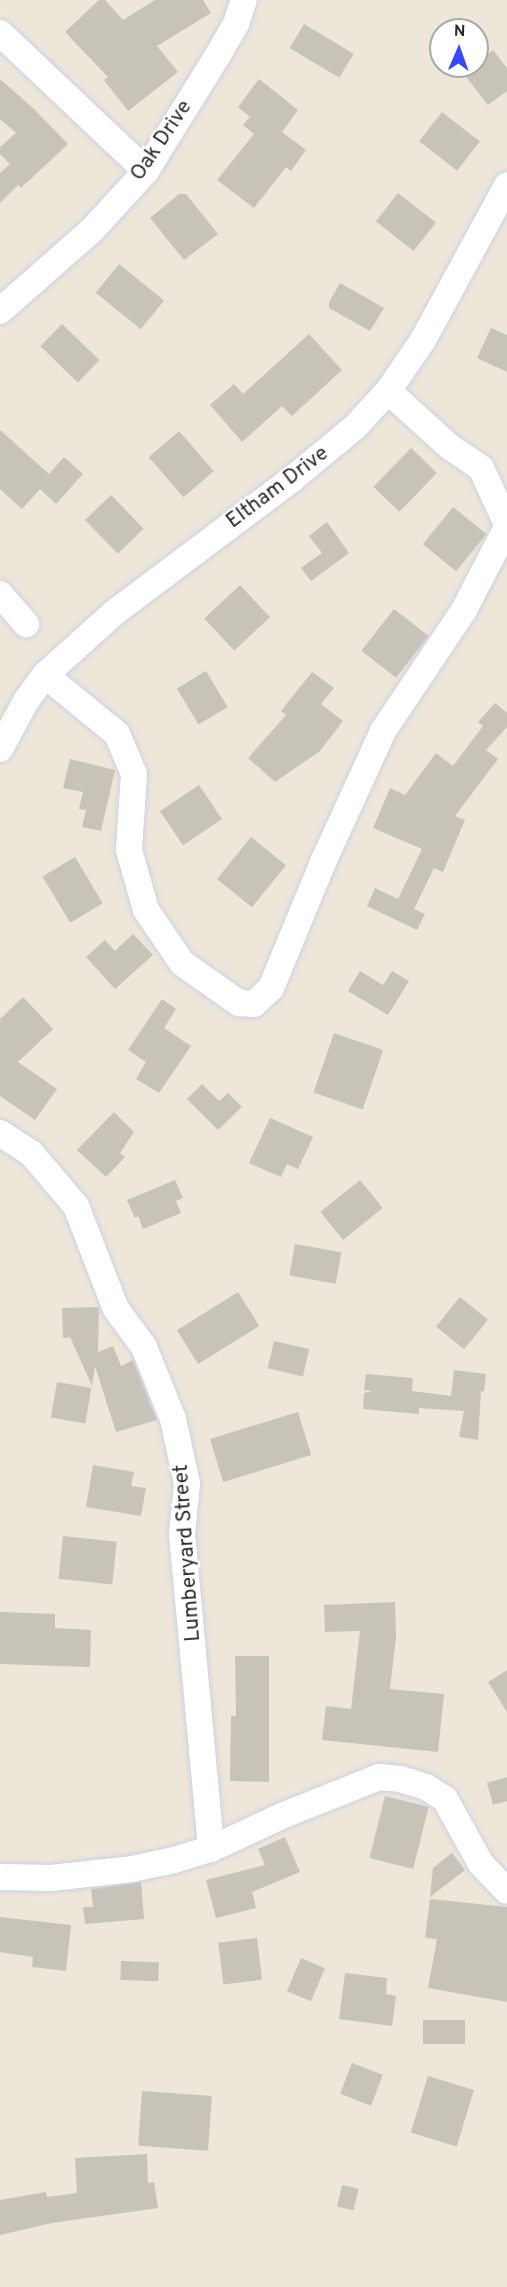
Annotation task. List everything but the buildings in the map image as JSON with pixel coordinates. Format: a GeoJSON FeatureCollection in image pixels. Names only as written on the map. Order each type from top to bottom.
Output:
{"type":"FeatureCollection","features":[{"type":"Feature","properties":{"kind":"street","name":"Oak Drive"},"geometry":{"type":"LineString","coordinates":[[0,312],[92,230],[146,171],[224,45],[236,24],[244,0]]}},
{"type":"Feature","properties":{"kind":"street"},"geometry":{"type":"LineString","coordinates":[[0,33],[146,171]]}},
{"type":"Feature","properties":{"kind":"street","name":"Eltham Drive"},"geometry":{"type":"LineString","coordinates":[[0,748],[26,701],[45,675],[115,612],[292,479],[356,427],[388,391],[423,340],[507,185]]}},
{"type":"Feature","properties":{"kind":"street"},"geometry":{"type":"LineString","coordinates":[[45,675],[117,734],[134,774],[129,850],[146,910],[183,963],[239,1003],[255,1004],[271,988],[324,860],[382,731],[464,610],[507,526],[481,468],[450,447],[388,391]]}},
{"type":"Feature","properties":{"kind":"street"},"geometry":{"type":"LineString","coordinates":[[0,594],[26,624]]}},
{"type":"Feature","properties":{"kind":"street","name":"Lumberyard Street"},"geometry":{"type":"LineString","coordinates":[[0,1133],[31,1153],[76,1206],[116,1309],[144,1347],[173,1419],[187,1484],[182,1534],[211,1849]]}},
{"type":"Feature","properties":{"kind":"street"},"geometry":{"type":"LineString","coordinates":[[0,1877],[51,1878],[132,1869],[211,1849],[339,1791],[379,1777],[400,1779],[426,1788],[445,1799],[481,1864],[507,1891]]}}]}
